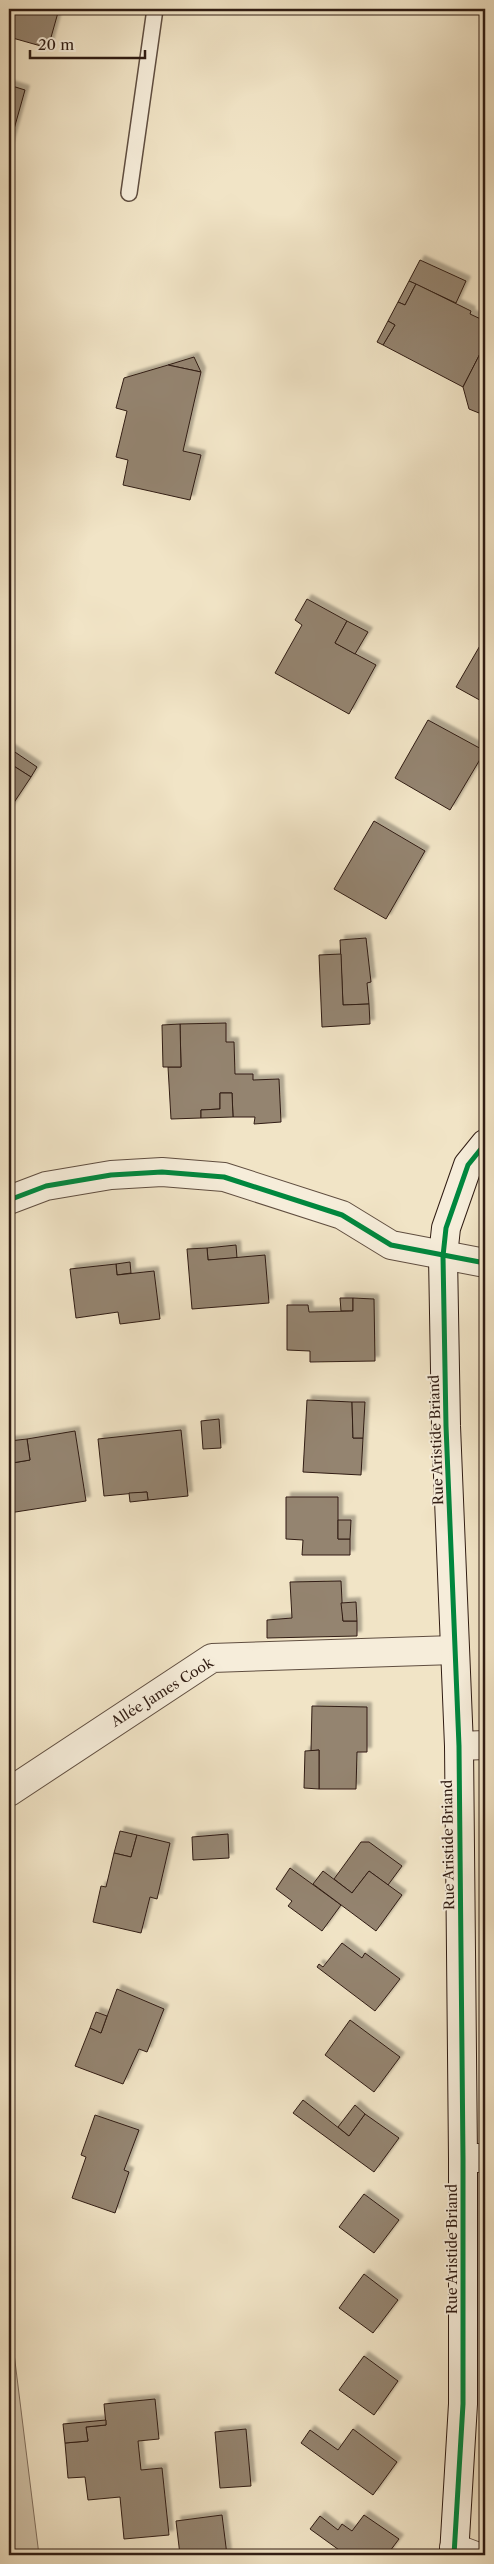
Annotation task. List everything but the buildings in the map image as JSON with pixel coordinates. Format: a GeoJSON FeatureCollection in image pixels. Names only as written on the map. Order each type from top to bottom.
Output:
{"type":"FeatureCollection","features":[{"type":"Feature","properties":{"kind":"street","name":"Rue Aristide Briand"},"geometry":{"type":"LineString","coordinates":[[460,2553],[463,2404],[474,2158],[472,1745],[454,1650],[443,1256],[446,1228],[468,1165],[485,1144]]}},
{"type":"Feature","properties":{"kind":"street"},"geometry":{"type":"LineString","coordinates":[[9,1200],[46,1186],[111,1175],[162,1172],[224,1177],[342,1215],[391,1245],[485,1263]]}},
{"type":"Feature","properties":{"kind":"street","name":"Allée James Cook"},"geometry":{"type":"LineString","coordinates":[[9,1792],[212,1658],[454,1650]]}},
{"type":"Feature","properties":{"kind":"lane"},"geometry":{"type":"LineString","coordinates":[[129,193],[155,9]]}},
{"type":"Feature","properties":{"kind":"shaded area"},"geometry":{"type":"Polygon","coordinates":[[[9,2313],[39,2555],[9,2555],[9,2313]]]}},
{"type":"Feature","properties":{"kind":"cycle path"},"geometry":{"type":"LineString","coordinates":[[454,2555],[463,2404],[463,2158],[459,1746],[446,1426],[443,1256],[446,1228],[468,1165],[485,1144]]}},
{"type":"Feature","properties":{"kind":"cycle path"},"geometry":{"type":"LineString","coordinates":[[9,1200],[46,1186],[111,1175],[162,1172],[224,1177],[342,1215],[391,1245],[485,1263]]}}]}
